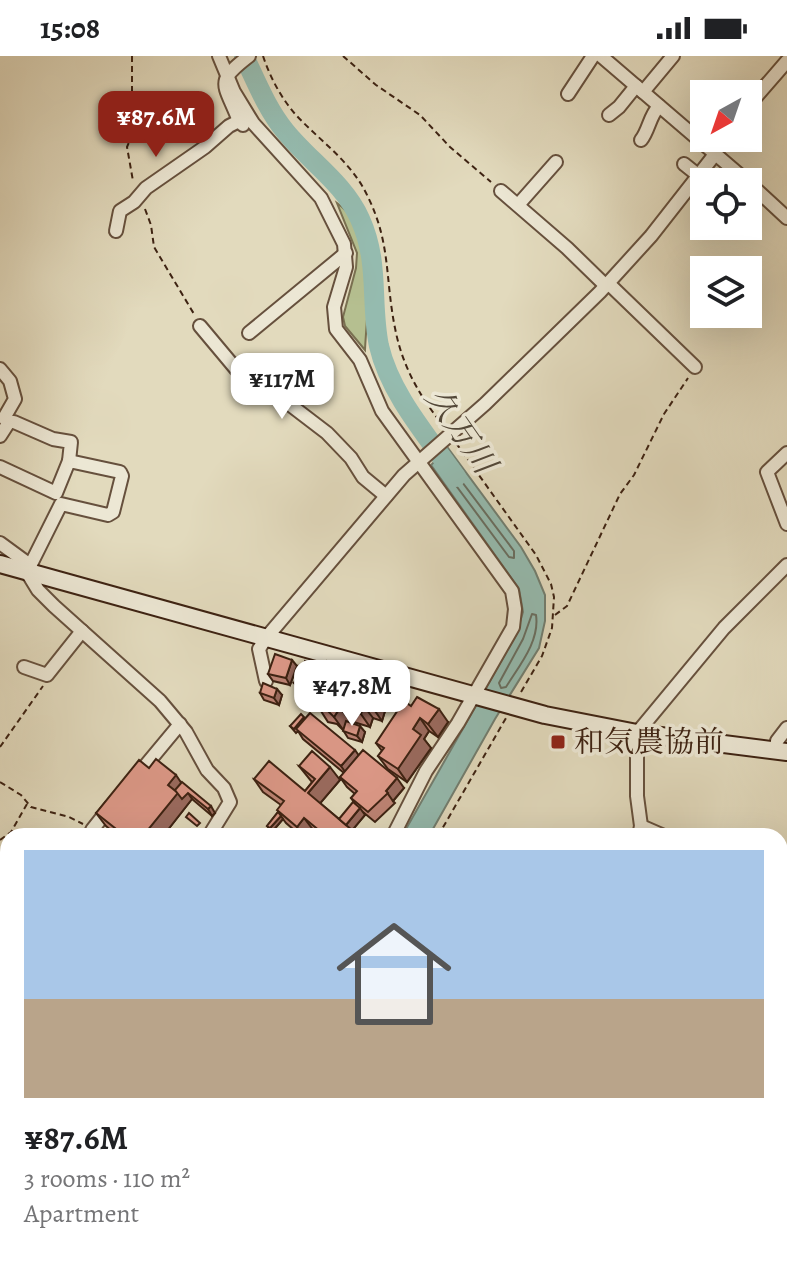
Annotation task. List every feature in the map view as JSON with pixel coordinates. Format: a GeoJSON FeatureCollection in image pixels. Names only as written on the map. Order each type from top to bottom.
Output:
{"type":"FeatureCollection","features":[{"type":"Feature","properties":{"kind":"main road"},"geometry":{"type":"LineString","coordinates":[[0,564],[28,569],[510,706],[637,733],[781,752]]}},
{"type":"Feature","properties":{"kind":"street"},"geometry":{"type":"LineString","coordinates":[[219,56],[244,109],[274,149],[321,198],[330,212],[346,253],[346,267],[334,307],[336,329],[360,360],[382,411],[420,459],[512,591],[515,609],[513,627],[477,698],[426,771],[397,828]]}},
{"type":"Feature","properties":{"kind":"street"},"geometry":{"type":"LineString","coordinates":[[249,56],[228,72],[224,81],[239,121],[274,149]]}},
{"type":"Feature","properties":{"kind":"street"},"geometry":{"type":"LineString","coordinates":[[568,94],[593,56]]}},
{"type":"Feature","properties":{"kind":"street"},"geometry":{"type":"LineString","coordinates":[[601,56],[690,131]]}},
{"type":"Feature","properties":{"kind":"street"},"geometry":{"type":"LineString","coordinates":[[609,115],[673,56]]}},
{"type":"Feature","properties":{"kind":"street"},"geometry":{"type":"LineString","coordinates":[[762,90],[787,61]]}},
{"type":"Feature","properties":{"kind":"street"},"geometry":{"type":"LineString","coordinates":[[641,140],[649,117],[659,106]]}},
{"type":"Feature","properties":{"kind":"street"},"geometry":{"type":"LineString","coordinates":[[116,231],[120,211],[134,202],[146,188],[239,121]]}},
{"type":"Feature","properties":{"kind":"street"},"geometry":{"type":"LineString","coordinates":[[715,152],[733,168]]}},
{"type":"Feature","properties":{"kind":"street"},"geometry":{"type":"LineString","coordinates":[[518,205],[556,162]]}},
{"type":"Feature","properties":{"kind":"street"},"geometry":{"type":"LineString","coordinates":[[684,164],[690,169]]}},
{"type":"Feature","properties":{"kind":"street"},"geometry":{"type":"LineString","coordinates":[[266,681],[259,649],[266,638],[386,496],[420,459],[485,404],[607,285],[690,187]]}},
{"type":"Feature","properties":{"kind":"street"},"geometry":{"type":"LineString","coordinates":[[501,191],[695,367]]}},
{"type":"Feature","properties":{"kind":"street"},"geometry":{"type":"LineString","coordinates":[[762,195],[787,218]]}},
{"type":"Feature","properties":{"kind":"street"},"geometry":{"type":"LineString","coordinates":[[249,333],[346,253]]}},
{"type":"Feature","properties":{"kind":"street"},"geometry":{"type":"LineString","coordinates":[[200,326],[236,369],[276,394],[327,433],[351,458],[363,477],[386,496]]}},
{"type":"Feature","properties":{"kind":"street"},"geometry":{"type":"LineString","coordinates":[[0,369],[10,381],[15,399],[4,418],[53,439],[71,442],[58,499],[28,569]]}},
{"type":"Feature","properties":{"kind":"street"},"geometry":{"type":"LineString","coordinates":[[0,436],[9,422]]}},
{"type":"Feature","properties":{"kind":"street"},"geometry":{"type":"LineString","coordinates":[[787,453],[767,472],[787,524]]}},
{"type":"Feature","properties":{"kind":"street"},"geometry":{"type":"LineString","coordinates":[[0,467],[58,499],[108,515],[113,512],[122,476],[120,472],[69,461]]}},
{"type":"Feature","properties":{"kind":"street"},"geometry":{"type":"LineString","coordinates":[[0,543],[28,569],[38,590],[160,701],[180,724],[207,770],[229,796],[227,809],[214,828]]}},
{"type":"Feature","properties":{"kind":"street"},"geometry":{"type":"LineString","coordinates":[[640,828],[637,733],[724,628],[787,565]]}},
{"type":"Feature","properties":{"kind":"street"},"geometry":{"type":"LineString","coordinates":[[24,667],[47,675],[82,631]]}},
{"type":"Feature","properties":{"kind":"street"},"geometry":{"type":"LineString","coordinates":[[131,783],[180,724]]}},
{"type":"Feature","properties":{"kind":"street"},"geometry":{"type":"LineString","coordinates":[[781,752],[777,741],[787,728]]}},
{"type":"Feature","properties":{"kind":"street"},"geometry":{"type":"LineString","coordinates":[[99,828],[121,794]]}},
{"type":"Feature","properties":{"kind":"path"},"geometry":{"type":"LineString","coordinates":[[343,56],[376,85],[420,115],[450,147],[501,191]]}},
{"type":"Feature","properties":{"kind":"path"},"geometry":{"type":"LineString","coordinates":[[554,615],[567,606],[620,494],[634,475],[664,414],[695,367]]}},
{"type":"Feature","properties":{"kind":"path"},"geometry":{"type":"LineString","coordinates":[[0,747],[47,675]]}},
{"type":"Feature","properties":{"kind":"path"},"geometry":{"type":"LineString","coordinates":[[0,782],[38,810],[69,817],[88,828]]}},
{"type":"Feature","properties":{"kind":"path"},"geometry":{"type":"LineString","coordinates":[[13,828],[27,804]]}},
{"type":"Feature","properties":{"kind":"green space"},"geometry":{"type":"Polygon","coordinates":[[[337,203],[351,216],[365,251],[368,291],[365,350],[345,326],[343,317],[357,253],[337,203]]]}},
{"type":"Feature","properties":{"kind":"water"},"geometry":{"type":"Polygon","coordinates":[[[448,448],[521,547],[545,595],[545,621],[539,648],[434,828],[407,828],[516,635],[523,612],[519,589],[431,465],[448,448]]]}},
{"type":"Feature","properties":{"kind":"building"},"geometry":{"type":"Polygon","coordinates":[[[275,654],[292,660],[286,678],[268,674],[275,654]]]}},
{"type":"Feature","properties":{"kind":"building"},"geometry":{"type":"Polygon","coordinates":[[[305,661],[322,666],[319,674],[303,669],[305,661]]]}},
{"type":"Feature","properties":{"kind":"building"},"geometry":{"type":"Polygon","coordinates":[[[327,661],[382,678],[373,708],[363,705],[361,714],[340,708],[334,717],[319,708],[321,701],[315,699],[327,661]]]}},
{"type":"Feature","properties":{"kind":"building"},"geometry":{"type":"Polygon","coordinates":[[[299,673],[313,679],[308,689],[294,683],[299,673]]]}},
{"type":"Feature","properties":{"kind":"building"},"geometry":{"type":"Polygon","coordinates":[[[263,683],[277,689],[274,698],[260,693],[263,683]]]}},
{"type":"Feature","properties":{"kind":"building"},"geometry":{"type":"Polygon","coordinates":[[[417,697],[439,709],[428,724],[420,718],[413,729],[421,735],[398,769],[378,756],[384,748],[376,743],[404,701],[411,706],[417,697]]]}},
{"type":"Feature","properties":{"kind":"building"},"geometry":{"type":"Polygon","coordinates":[[[310,713],[355,750],[341,766],[296,729],[310,713]]]}},
{"type":"Feature","properties":{"kind":"building"},"geometry":{"type":"Polygon","coordinates":[[[301,714],[304,717],[294,729],[290,726],[301,714]]]}},
{"type":"Feature","properties":{"kind":"building"},"geometry":{"type":"Polygon","coordinates":[[[346,721],[360,726],[357,736],[343,731],[346,721]]]}},
{"type":"Feature","properties":{"kind":"building"},"geometry":{"type":"Polygon","coordinates":[[[363,750],[397,778],[386,791],[388,793],[368,812],[351,798],[357,791],[340,777],[363,750]]]}},
{"type":"Feature","properties":{"kind":"building"},"geometry":{"type":"Polygon","coordinates":[[[312,751],[330,767],[308,793],[349,828],[316,828],[304,818],[297,827],[277,810],[284,801],[254,779],[269,761],[305,791],[315,779],[299,766],[312,751]]]}},
{"type":"Feature","properties":{"kind":"building"},"geometry":{"type":"Polygon","coordinates":[[[156,759],[176,775],[168,785],[178,793],[150,828],[115,828],[96,813],[139,760],[149,768],[156,759]]]}},
{"type":"Feature","properties":{"kind":"building"},"geometry":{"type":"Polygon","coordinates":[[[182,782],[211,806],[208,809],[188,793],[182,799],[175,790],[182,782]]]}},
{"type":"Feature","properties":{"kind":"building"},"geometry":{"type":"Polygon","coordinates":[[[353,802],[360,808],[346,825],[339,819],[353,802]]]}},
{"type":"Feature","properties":{"kind":"building"},"geometry":{"type":"Polygon","coordinates":[[[278,812],[281,816],[270,828],[267,826],[278,812]]]}},
{"type":"Feature","properties":{"kind":"building"},"geometry":{"type":"Polygon","coordinates":[[[189,813],[200,823],[197,826],[186,817],[189,813]]]}},
{"type":"Feature","properties":{"kind":"waterway","name":"久万川"},"geometry":{"type":"LineString","coordinates":[[244,56],[279,122],[294,142],[345,194],[360,219],[370,251],[376,330],[384,364],[411,414],[456,477]]}},
{"type":"Feature","properties":{"kind":"place","name":"和気農協前"},"geometry":{"type":"Point","coordinates":[558,742]}}]}
